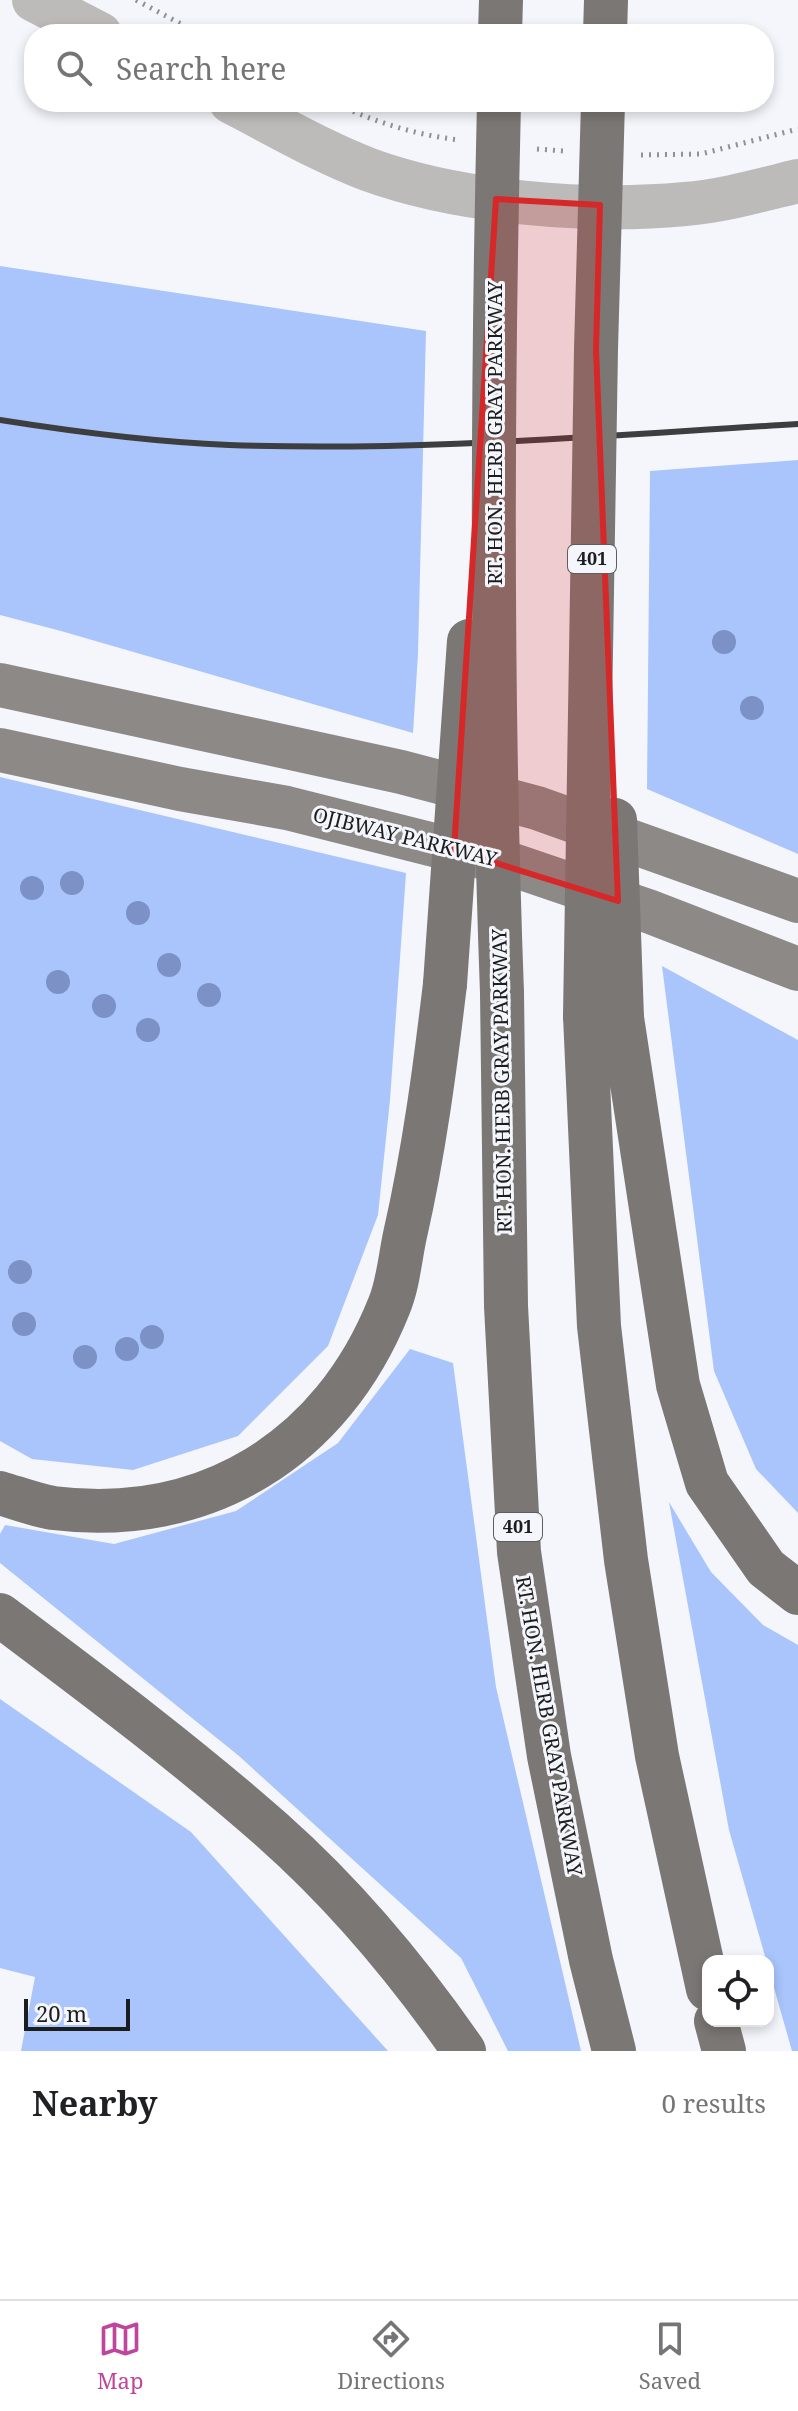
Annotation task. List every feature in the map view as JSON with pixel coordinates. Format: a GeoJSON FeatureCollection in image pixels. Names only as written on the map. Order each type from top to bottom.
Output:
{"type":"FeatureCollection","features":[{"type":"Feature","properties":{"kind":"highway"},"geometry":{"type":"LineString","coordinates":[[500,24],[501,0]]}},
{"type":"Feature","properties":{"kind":"highway"},"geometry":{"type":"LineString","coordinates":[[605,24],[606,0]]}},
{"type":"Feature","properties":{"kind":"highway","name":"RT. HON. HERB GRAY PARKWAY"},"geometry":{"type":"LineString","coordinates":[[499,112],[494,283],[496,759],[506,1306],[519,1552],[549,1756],[591,1960],[614,2051]]}},
{"type":"Feature","properties":{"kind":"highway","name":"401"},"geometry":{"type":"LineString","coordinates":[[603,112],[596,349],[603,1017],[599,1326],[626,1560],[657,1756],[702,1962]]}},
{"type":"Feature","properties":{"kind":"highway"},"geometry":{"type":"LineString","coordinates":[[0,1493],[51,1508],[121,1511],[192,1498],[255,1472],[311,1427],[359,1370],[390,1304],[414,1199],[445,984],[494,283]]}},
{"type":"Feature","properties":{"kind":"highway"},"geometry":{"type":"LineString","coordinates":[[603,1017],[678,1385],[707,1483],[766,1568],[798,1593]]}},
{"type":"Feature","properties":{"kind":"highway"},"geometry":{"type":"LineString","coordinates":[[0,1615],[191,1762],[275,1832],[363,1922],[439,2014],[464,2051]]}},
{"type":"Feature","properties":{"kind":"highway"},"geometry":{"type":"LineString","coordinates":[[718,2027],[724,2051]]}},
{"type":"Feature","properties":{"kind":"main road"},"geometry":{"type":"LineString","coordinates":[[0,685],[401,772],[537,808],[798,901]]}},
{"type":"Feature","properties":{"kind":"main road","name":"OJIBWAY PARKWAY"},"geometry":{"type":"LineString","coordinates":[[0,750],[180,789],[287,808],[513,865],[648,911],[798,969]]}},
{"type":"Feature","properties":{"kind":"street"},"geometry":{"type":"LineString","coordinates":[[34,0],[81,24]]}},
{"type":"Feature","properties":{"kind":"street"},"geometry":{"type":"LineString","coordinates":[[251,112],[368,169],[429,187],[488,198],[548,204],[685,204],[743,195],[798,181]]}},
{"type":"Feature","properties":{"kind":"path"},"geometry":{"type":"LineString","coordinates":[[136,0],[181,24]]}},
{"type":"Feature","properties":{"kind":"highlighted area"},"geometry":{"type":"Polygon","coordinates":[[[496,199],[600,205],[596,349],[618,901],[454,850],[496,199]]]}},
{"type":"Feature","properties":{"kind":"shaded area"},"geometry":{"type":"Polygon","coordinates":[[[0,266],[426,331],[418,654],[413,733],[0,615],[0,266]]]}},
{"type":"Feature","properties":{"kind":"shaded area"},"geometry":{"type":"Polygon","coordinates":[[[798,460],[798,854],[647,789],[650,471],[798,460]]]}},
{"type":"Feature","properties":{"kind":"shaded area"},"geometry":{"type":"Polygon","coordinates":[[[0,777],[406,873],[390,1100],[378,1215],[328,1346],[238,1436],[133,1470],[32,1459],[0,1441],[0,777]]]}},
{"type":"Feature","properties":{"kind":"shaded area"},"geometry":{"type":"Polygon","coordinates":[[[662,966],[798,1040],[798,1513],[756,1469],[714,1371],[662,966]]]}},
{"type":"Feature","properties":{"kind":"shaded area"},"geometry":{"type":"Polygon","coordinates":[[[410,1349],[453,1363],[496,1687],[581,2051],[508,2051],[461,1958],[239,1756],[0,1563],[0,1534],[5,1525],[114,1544],[236,1511],[338,1443],[410,1349]]]}},
{"type":"Feature","properties":{"kind":"shaded area"},"geometry":{"type":"Polygon","coordinates":[[[669,1502],[711,1572],[763,1625],[798,1645],[798,2051],[792,2051],[774,1988],[774,1955],[765,1955],[729,1830],[669,1502]]]}},
{"type":"Feature","properties":{"kind":"shaded area"},"geometry":{"type":"Polygon","coordinates":[[[0,1699],[191,1832],[388,2051],[21,2051],[35,1977],[0,1968],[0,1699]]]}},
{"type":"Feature","properties":{"kind":"railway"},"geometry":{"type":"LineString","coordinates":[[0,420],[171,442],[300,447],[514,441],[798,424]]}}]}
